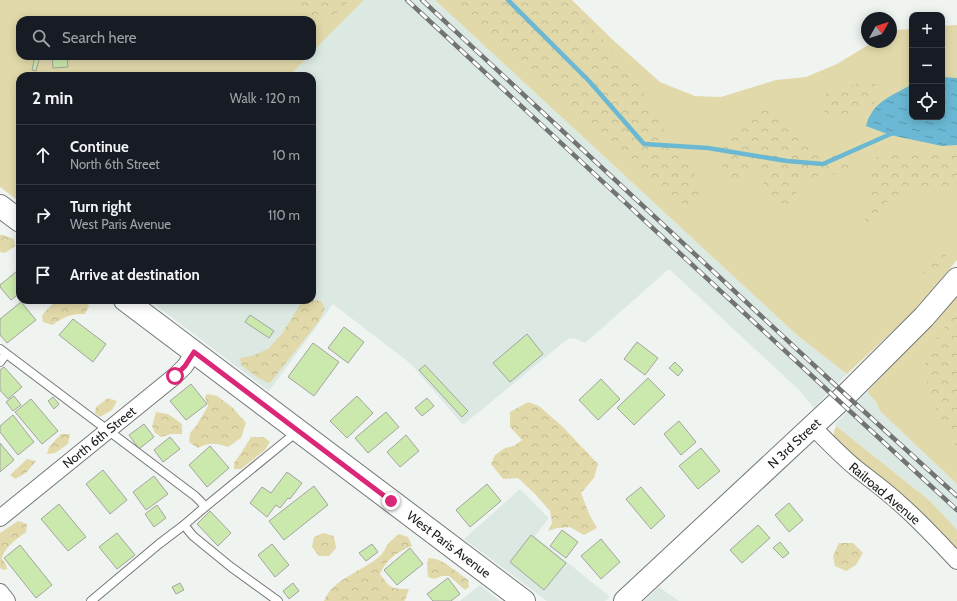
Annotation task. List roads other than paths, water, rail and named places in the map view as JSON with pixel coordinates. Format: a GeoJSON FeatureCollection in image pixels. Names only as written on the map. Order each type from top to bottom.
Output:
{"type":"FeatureCollection","features":[{"type":"Feature","properties":{"kind":"main road"},"geometry":{"type":"LineString","coordinates":[[0,206],[16,218]]}},
{"type":"Feature","properties":{"kind":"main road","name":"N 3rd Street"},"geometry":{"type":"LineString","coordinates":[[625,601],[882,360],[924,317],[957,279]]}},
{"type":"Feature","properties":{"kind":"main road","name":"West Paris Avenue"},"geometry":{"type":"LineString","coordinates":[[130,304],[524,601]]}},
{"type":"Feature","properties":{"kind":"street","name":"North 6th Street"},"geometry":{"type":"LineString","coordinates":[[0,518],[175,376],[185,366],[194,352]]}},
{"type":"Feature","properties":{"kind":"street","name":"Railroad Avenue"},"geometry":{"type":"LineString","coordinates":[[812,426],[856,469],[900,503],[957,561]]}},
{"type":"Feature","properties":{"kind":"street"},"geometry":{"type":"LineString","coordinates":[[0,592],[8,601]]}},
{"type":"Feature","properties":{"kind":"lane"},"geometry":{"type":"LineString","coordinates":[[0,362],[3,351],[195,496],[205,507]]}},
{"type":"Feature","properties":{"kind":"lane"},"geometry":{"type":"LineString","coordinates":[[91,601],[299,431]]}},
{"type":"Feature","properties":{"kind":"lane"},"geometry":{"type":"LineString","coordinates":[[184,525],[193,536],[230,567],[278,601]]}},
{"type":"Feature","properties":{"kind":"water"},"geometry":{"type":"Polygon","coordinates":[[[945,77],[957,78],[957,145],[942,146],[890,135],[866,126],[874,109],[889,97],[909,86],[909,120],[945,120],[945,77]]]}},
{"type":"Feature","properties":{"kind":"waterway"},"geometry":{"type":"LineString","coordinates":[[508,0],[589,81],[644,144],[708,148],[787,161],[823,164],[895,132]]}},
{"type":"Feature","properties":{"kind":"railway"},"geometry":{"type":"LineString","coordinates":[[407,0],[957,510]]}},
{"type":"Feature","properties":{"kind":"railway"},"geometry":{"type":"LineString","coordinates":[[422,0],[846,395],[957,496]]}}]}
